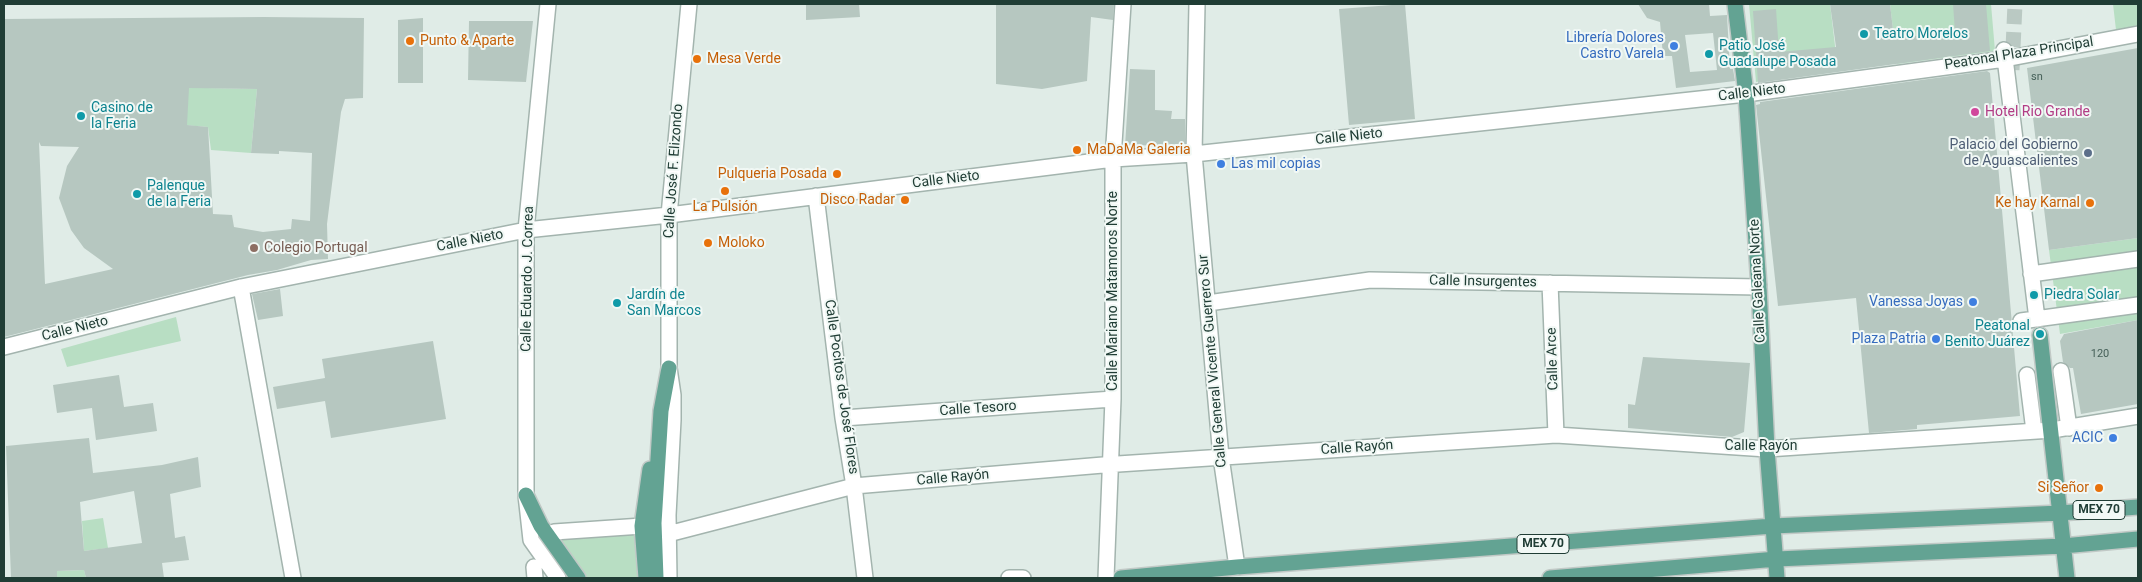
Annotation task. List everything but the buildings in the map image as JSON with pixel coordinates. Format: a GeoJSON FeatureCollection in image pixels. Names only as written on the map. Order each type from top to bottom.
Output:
{"type":"FeatureCollection","features":[{"type":"Feature","properties":{"kind":"main road","name":"Calle Galeana Norte"},"geometry":{"type":"LineString","coordinates":[[1735,4],[1746,94],[1759,286],[1767,449],[1777,578]]}},
{"type":"Feature","properties":{"kind":"main road"},"geometry":{"type":"LineString","coordinates":[[2040,335],[2067,578]]}},
{"type":"Feature","properties":{"kind":"main road","name":"Calle José F. Elizondo"},"geometry":{"type":"LineString","coordinates":[[656,578],[654,523],[658,491],[661,411],[669,368]]}},
{"type":"Feature","properties":{"kind":"main road"},"geometry":{"type":"LineString","coordinates":[[646,578],[642,526],[661,411]]}},
{"type":"Feature","properties":{"kind":"main road"},"geometry":{"type":"LineString","coordinates":[[526,495],[578,578]]}},
{"type":"Feature","properties":{"kind":"main road","name":"MEX 70"},"geometry":{"type":"LineString","coordinates":[[1121,578],[1237,567],[1773,526],[2060,513],[2138,507]]}},
{"type":"Feature","properties":{"kind":"main road"},"geometry":{"type":"LineString","coordinates":[[1550,578],[1597,577],[1777,559],[2063,546],[2138,539]]}},
{"type":"Feature","properties":{"kind":"street","name":"Calle Eduardo J. Correa"},"geometry":{"type":"LineString","coordinates":[[548,4],[526,230],[526,495],[531,540],[558,578]]}},
{"type":"Feature","properties":{"kind":"street","name":"Calle José F. Elizondo"},"geometry":{"type":"LineString","coordinates":[[669,368],[668,215],[689,4]]}},
{"type":"Feature","properties":{"kind":"street","name":"Calle Mariano Matamoros Norte"},"geometry":{"type":"LineString","coordinates":[[1106,578],[1113,399],[1113,159],[1123,4]]}},
{"type":"Feature","properties":{"kind":"street","name":"Calle General Vicente Guerrero Sur"},"geometry":{"type":"LineString","coordinates":[[1197,4],[1194,154],[1221,457],[1237,567]]}},
{"type":"Feature","properties":{"kind":"street","name":"Peatonal Plaza Principal"},"geometry":{"type":"LineString","coordinates":[[1899,72],[2138,34]]}},
{"type":"Feature","properties":{"kind":"street"},"geometry":{"type":"LineString","coordinates":[[2005,54],[2037,318]]}},
{"type":"Feature","properties":{"kind":"street","name":"Calle Nieto"},"geometry":{"type":"LineString","coordinates":[[4,347],[242,287],[526,230],[668,215],[1113,159],[1194,154],[1746,94],[1899,72]]}},
{"type":"Feature","properties":{"kind":"street","name":"Calle Pocitos de José Flores"},"geometry":{"type":"LineString","coordinates":[[816,196],[865,578]]}},
{"type":"Feature","properties":{"kind":"street"},"geometry":{"type":"LineString","coordinates":[[2031,274],[2138,259]]}},
{"type":"Feature","properties":{"kind":"street","name":"Calle Insurgentes"},"geometry":{"type":"LineString","coordinates":[[1208,303],[1370,280],[1759,286]]}},
{"type":"Feature","properties":{"kind":"street","name":"Calle Arce"},"geometry":{"type":"LineString","coordinates":[[1550,283],[1556,435]]}},
{"type":"Feature","properties":{"kind":"street"},"geometry":{"type":"LineString","coordinates":[[242,287],[293,578]]}},
{"type":"Feature","properties":{"kind":"street"},"geometry":{"type":"LineString","coordinates":[[2021,320],[2138,305]]}},
{"type":"Feature","properties":{"kind":"street"},"geometry":{"type":"LineString","coordinates":[[669,368],[673,395],[668,534],[669,578]]}},
{"type":"Feature","properties":{"kind":"street"},"geometry":{"type":"LineString","coordinates":[[2061,372],[2069,428]]}},
{"type":"Feature","properties":{"kind":"street"},"geometry":{"type":"LineString","coordinates":[[2027,375],[2034,431]]}},
{"type":"Feature","properties":{"kind":"street","name":"Calle Tesoro"},"geometry":{"type":"LineString","coordinates":[[843,418],[1113,399]]}},
{"type":"Feature","properties":{"kind":"street","name":"Calle Rayón"},"geometry":{"type":"LineString","coordinates":[[668,534],[854,486],[1221,457],[1556,435],[1767,449],[2052,430],[2138,416]]}},
{"type":"Feature","properties":{"kind":"street"},"geometry":{"type":"LineString","coordinates":[[548,529],[642,526]]}},
{"type":"Feature","properties":{"kind":"street"},"geometry":{"type":"LineString","coordinates":[[1009,578],[1023,578]]}},
{"type":"Feature","properties":{"kind":"green space"},"geometry":{"type":"Polygon","coordinates":[[[1749,4],[1830,4],[1838,71],[1756,82],[1749,4]]]}},
{"type":"Feature","properties":{"kind":"green space"},"geometry":{"type":"Polygon","coordinates":[[[1890,4],[1991,4],[1995,51],[1897,64],[1890,4]]]}},
{"type":"Feature","properties":{"kind":"green space"},"geometry":{"type":"Polygon","coordinates":[[[2113,4],[2138,4],[2138,25],[2116,30],[2113,4]]]}},
{"type":"Feature","properties":{"kind":"green space"},"geometry":{"type":"Polygon","coordinates":[[[190,77],[207,88],[257,89],[251,153],[211,150],[208,127],[158,123],[190,77]]]}},
{"type":"Feature","properties":{"kind":"green space"},"geometry":{"type":"Polygon","coordinates":[[[2138,238],[2138,320],[2060,334],[2049,250],[2138,238]]]}},
{"type":"Feature","properties":{"kind":"green space"},"geometry":{"type":"Polygon","coordinates":[[[176,317],[181,341],[67,367],[61,349],[176,317]]]}},
{"type":"Feature","properties":{"kind":"green space"},"geometry":{"type":"Polygon","coordinates":[[[103,518],[108,548],[84,551],[82,521],[103,518]]]}},
{"type":"Feature","properties":{"kind":"green space"},"geometry":{"type":"Polygon","coordinates":[[[637,522],[641,578],[583,578],[548,527],[637,522]]]}},
{"type":"Feature","properties":{"kind":"green space"},"geometry":{"type":"Polygon","coordinates":[[[84,570],[86,578],[57,578],[57,571],[84,570]]]}},
{"type":"Feature","properties":{"kind":"tunnel"},"geometry":{"type":"LineString","coordinates":[[2012,70],[2015,4]]}},
{"type":"Feature","properties":{"kind":"place","name":"Teatro Morelos"},"geometry":{"type":"Point","coordinates":[1864,34]}},
{"type":"Feature","properties":{"kind":"place","name":"Punto & Aparte"},"geometry":{"type":"Point","coordinates":[410,41]}},
{"type":"Feature","properties":{"kind":"place","name":"Librería Dolores Castro Varela"},"geometry":{"type":"Point","coordinates":[1674,46]}},
{"type":"Feature","properties":{"kind":"place","name":"Patio José Guadalupe Posada"},"geometry":{"type":"Point","coordinates":[1709,54]}},
{"type":"Feature","properties":{"kind":"place","name":"Mesa Verde"},"geometry":{"type":"Point","coordinates":[697,59]}},
{"type":"Feature","properties":{"kind":"place","name":"Hotel Rio Grande"},"geometry":{"type":"Point","coordinates":[1975,112]}},
{"type":"Feature","properties":{"kind":"place","name":"Casino de la Feria"},"geometry":{"type":"Point","coordinates":[81,116]}},
{"type":"Feature","properties":{"kind":"place","name":"MaDaMa Galeria"},"geometry":{"type":"Point","coordinates":[1077,150]}},
{"type":"Feature","properties":{"kind":"place","name":"Palacio del Gobierno de Aguascalientes"},"geometry":{"type":"Point","coordinates":[2088,153]}},
{"type":"Feature","properties":{"kind":"place","name":"Las mil copias"},"geometry":{"type":"Point","coordinates":[1221,164]}},
{"type":"Feature","properties":{"kind":"place","name":"Pulqueria Posada"},"geometry":{"type":"Point","coordinates":[837,174]}},
{"type":"Feature","properties":{"kind":"place","name":"La Pulsión"},"geometry":{"type":"Point","coordinates":[725,191]}},
{"type":"Feature","properties":{"kind":"place","name":"Palenque de la Feria"},"geometry":{"type":"Point","coordinates":[137,194]}},
{"type":"Feature","properties":{"kind":"place","name":"Disco Radar"},"geometry":{"type":"Point","coordinates":[905,200]}},
{"type":"Feature","properties":{"kind":"place","name":"Ke hay Karnal"},"geometry":{"type":"Point","coordinates":[2090,203]}},
{"type":"Feature","properties":{"kind":"place","name":"Moloko"},"geometry":{"type":"Point","coordinates":[708,243]}},
{"type":"Feature","properties":{"kind":"place","name":"Colegio Portugal"},"geometry":{"type":"Point","coordinates":[254,248]}},
{"type":"Feature","properties":{"kind":"place","name":"Piedra Solar"},"geometry":{"type":"Point","coordinates":[2034,295]}},
{"type":"Feature","properties":{"kind":"place","name":"Vanessa Joyas"},"geometry":{"type":"Point","coordinates":[1973,302]}},
{"type":"Feature","properties":{"kind":"place","name":"Jardín de San Marcos"},"geometry":{"type":"Point","coordinates":[617,303]}},
{"type":"Feature","properties":{"kind":"place","name":"Peatonal Benito Juárez"},"geometry":{"type":"Point","coordinates":[2040,334]}},
{"type":"Feature","properties":{"kind":"place","name":"Plaza Patria"},"geometry":{"type":"Point","coordinates":[1936,339]}},
{"type":"Feature","properties":{"kind":"place","name":"ACIC"},"geometry":{"type":"Point","coordinates":[2113,438]}},
{"type":"Feature","properties":{"kind":"place","name":"Si Señor"},"geometry":{"type":"Point","coordinates":[2099,488]}}]}
